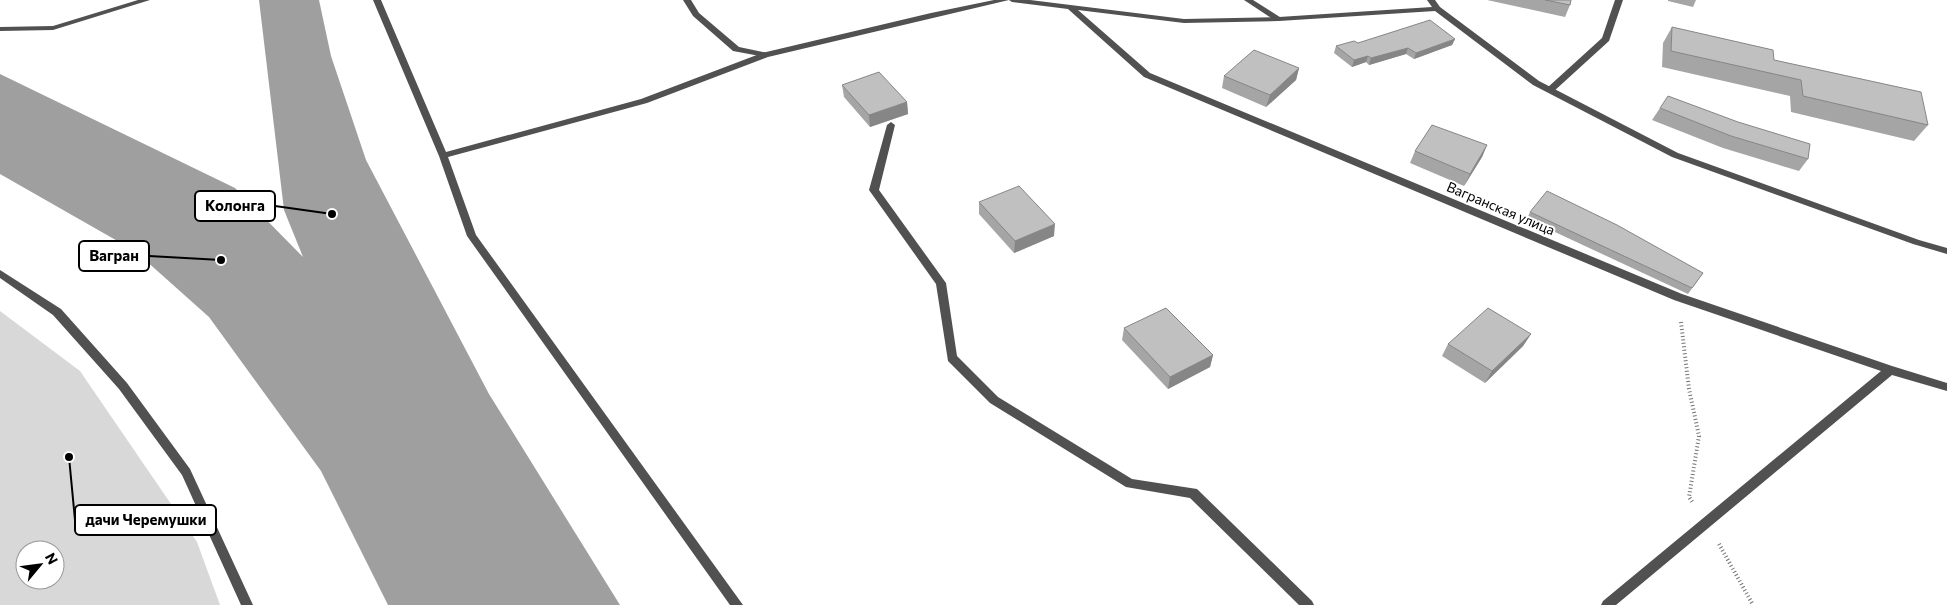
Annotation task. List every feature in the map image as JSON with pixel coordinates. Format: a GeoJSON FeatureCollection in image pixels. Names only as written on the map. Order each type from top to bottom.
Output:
{"type":"FeatureCollection","features":[{"type":"Feature","properties":{"kind":"street"},"geometry":{"type":"LineString","coordinates":[[0,29],[53,28],[146,0]]}},
{"type":"Feature","properties":{"kind":"street"},"geometry":{"type":"LineString","coordinates":[[377,0],[443,156],[472,236],[737,605]]}},
{"type":"Feature","properties":{"kind":"street"},"geometry":{"type":"LineString","coordinates":[[687,0],[696,14],[736,49],[765,55]]}},
{"type":"Feature","properties":{"kind":"street"},"geometry":{"type":"LineString","coordinates":[[443,156],[644,101],[765,55],[931,15],[1005,0]]}},
{"type":"Feature","properties":{"kind":"street"},"geometry":{"type":"LineString","coordinates":[[1012,0],[1184,21],[1279,19],[1437,9]]}},
{"type":"Feature","properties":{"kind":"street"},"geometry":{"type":"LineString","coordinates":[[1248,0],[1279,19]]}},
{"type":"Feature","properties":{"kind":"street"},"geometry":{"type":"LineString","coordinates":[[1431,0],[1437,9],[1536,83],[1675,155],[1916,242],[1947,251]]}},
{"type":"Feature","properties":{"kind":"street"},"geometry":{"type":"LineString","coordinates":[[1550,90],[1606,39],[1619,0]]}},
{"type":"Feature","properties":{"kind":"street","name":"Вагранская улица"},"geometry":{"type":"LineString","coordinates":[[1070,7],[1147,75],[1678,297],[1890,370],[1947,387]]}},
{"type":"Feature","properties":{"kind":"street"},"geometry":{"type":"LineString","coordinates":[[891,125],[874,190],[941,283],[952,358],[994,400],[1130,484],[1193,493],[1308,605]]}},
{"type":"Feature","properties":{"kind":"street"},"geometry":{"type":"LineString","coordinates":[[0,273],[57,312],[122,386],[186,472],[247,605]]}},
{"type":"Feature","properties":{"kind":"street"},"geometry":{"type":"LineString","coordinates":[[1607,605],[1890,370]]}},
{"type":"Feature","properties":{"kind":"path"},"geometry":{"type":"LineString","coordinates":[[1678,297],[1689,389],[1699,436],[1689,498],[1707,522],[1753,605]]}},
{"type":"Feature","properties":{"kind":"shaded area"},"geometry":{"type":"Polygon","coordinates":[[[259,0],[319,0],[331,56],[366,160],[489,394],[620,605],[388,605],[321,471],[209,317],[135,251],[0,174],[0,74],[235,188],[303,257],[284,210],[259,0]]]}},
{"type":"Feature","properties":{"kind":"shaded area"},"geometry":{"type":"Polygon","coordinates":[[[0,311],[80,371],[197,542],[220,605],[0,605],[0,311]]]}},
{"type":"Feature","properties":{"kind":"building"},"geometry":{"type":"Polygon","coordinates":[[[1545,0],[1571,0],[1570,5],[1545,0]]]}},
{"type":"Feature","properties":{"kind":"building"},"geometry":{"type":"Polygon","coordinates":[[[1430,20],[1455,39],[1416,53],[1408,48],[1371,58],[1368,56],[1354,60],[1336,46],[1354,41],[1358,43],[1430,20]]]}},
{"type":"Feature","properties":{"kind":"building"},"geometry":{"type":"Polygon","coordinates":[[[1672,27],[1773,50],[1774,60],[1921,92],[1928,125],[1803,96],[1801,80],[1671,51],[1672,27]]]}},
{"type":"Feature","properties":{"kind":"building"},"geometry":{"type":"Polygon","coordinates":[[[1254,50],[1299,68],[1270,95],[1224,76],[1254,50]]]}},
{"type":"Feature","properties":{"kind":"building"},"geometry":{"type":"Polygon","coordinates":[[[879,72],[907,102],[869,115],[842,85],[879,72]]]}},
{"type":"Feature","properties":{"kind":"building"},"geometry":{"type":"Polygon","coordinates":[[[1668,96],[1738,122],[1810,144],[1808,159],[1731,136],[1660,108],[1668,96]]]}},
{"type":"Feature","properties":{"kind":"building"},"geometry":{"type":"Polygon","coordinates":[[[1432,125],[1487,145],[1470,174],[1415,151],[1432,125]]]}},
{"type":"Feature","properties":{"kind":"building"},"geometry":{"type":"Polygon","coordinates":[[[1019,186],[1055,224],[1015,241],[979,202],[1019,186]]]}},
{"type":"Feature","properties":{"kind":"building"},"geometry":{"type":"Polygon","coordinates":[[[1547,191],[1617,225],[1703,273],[1692,288],[1530,212],[1547,191]]]}},
{"type":"Feature","properties":{"kind":"building"},"geometry":{"type":"Polygon","coordinates":[[[1166,308],[1213,355],[1170,377],[1124,328],[1166,308]]]}},
{"type":"Feature","properties":{"kind":"building"},"geometry":{"type":"Polygon","coordinates":[[[1488,308],[1531,334],[1492,371],[1448,344],[1488,308]]]}},
{"type":"Feature","properties":{"kind":"place","name":"Колонга"},"geometry":{"type":"Point","coordinates":[332,214]}},
{"type":"Feature","properties":{"kind":"place","name":"Вагран"},"geometry":{"type":"Point","coordinates":[221,260]}},
{"type":"Feature","properties":{"kind":"place","name":"дачи Черемушки"},"geometry":{"type":"Point","coordinates":[69,457]}}]}
